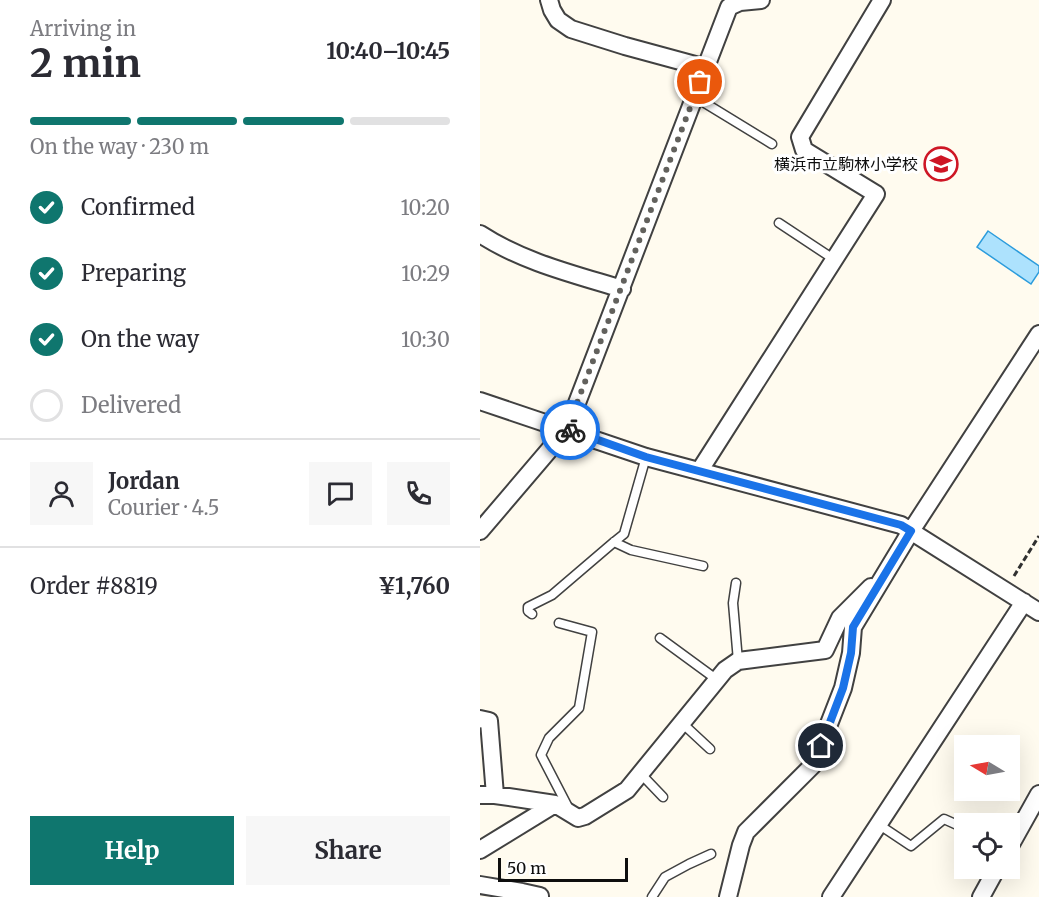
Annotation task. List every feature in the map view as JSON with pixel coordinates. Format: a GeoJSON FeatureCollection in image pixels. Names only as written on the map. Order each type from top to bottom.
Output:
{"type":"FeatureCollection","features":[{"type":"Feature","properties":{"kind":"street"},"geometry":{"type":"LineString","coordinates":[[549,0],[558,20],[572,29],[706,68]]}},
{"type":"Feature","properties":{"kind":"street"},"geometry":{"type":"LineString","coordinates":[[480,531],[567,429],[729,7],[740,2],[760,0]]}},
{"type":"Feature","properties":{"kind":"street"},"geometry":{"type":"LineString","coordinates":[[700,470],[876,194],[804,150],[800,137],[882,0]]}},
{"type":"Feature","properties":{"kind":"street"},"geometry":{"type":"LineString","coordinates":[[480,234],[532,261],[622,289]]}},
{"type":"Feature","properties":{"kind":"street"},"geometry":{"type":"LineString","coordinates":[[728,897],[746,832],[813,765],[843,688],[851,653],[853,627],[911,531],[1039,334]]}},
{"type":"Feature","properties":{"kind":"street"},"geometry":{"type":"LineString","coordinates":[[480,401],[646,457],[901,525],[1039,612]]}},
{"type":"Feature","properties":{"kind":"street"},"geometry":{"type":"LineString","coordinates":[[480,719],[489,721],[487,795],[555,804],[578,818],[585,816],[627,790],[725,670],[738,662],[825,650],[840,618],[885,574]]}},
{"type":"Feature","properties":{"kind":"street"},"geometry":{"type":"LineString","coordinates":[[831,897],[1024,602]]}},
{"type":"Feature","properties":{"kind":"street"},"geometry":{"type":"LineString","coordinates":[[1020,828],[1039,794]]}},
{"type":"Feature","properties":{"kind":"street"},"geometry":{"type":"LineString","coordinates":[[480,850],[555,804]]}},
{"type":"Feature","properties":{"kind":"street"},"geometry":{"type":"LineString","coordinates":[[981,897],[991,879]]}},
{"type":"Feature","properties":{"kind":"street"},"geometry":{"type":"LineString","coordinates":[[480,885],[541,897]]}},
{"type":"Feature","properties":{"kind":"lane"},"geometry":{"type":"LineString","coordinates":[[695,97],[772,144]]}},
{"type":"Feature","properties":{"kind":"lane"},"geometry":{"type":"LineString","coordinates":[[779,223],[835,260]]}},
{"type":"Feature","properties":{"kind":"lane"},"geometry":{"type":"LineString","coordinates":[[532,614],[528,611],[528,607],[552,595],[624,534],[646,457]]}},
{"type":"Feature","properties":{"kind":"lane"},"geometry":{"type":"LineString","coordinates":[[614,542],[632,550],[703,566]]}},
{"type":"Feature","properties":{"kind":"lane"},"geometry":{"type":"LineString","coordinates":[[735,583],[733,603],[738,662]]}},
{"type":"Feature","properties":{"kind":"lane"},"geometry":{"type":"LineString","coordinates":[[559,623],[592,632],[579,708],[549,738],[541,755],[572,815]]}},
{"type":"Feature","properties":{"kind":"lane"},"geometry":{"type":"LineString","coordinates":[[660,638],[716,679]]}},
{"type":"Feature","properties":{"kind":"lane"},"geometry":{"type":"LineString","coordinates":[[682,723],[710,749]]}},
{"type":"Feature","properties":{"kind":"lane"},"geometry":{"type":"LineString","coordinates":[[641,774],[663,797]]}},
{"type":"Feature","properties":{"kind":"lane"},"geometry":{"type":"LineString","coordinates":[[878,824],[911,846],[944,819],[954,824]]}},
{"type":"Feature","properties":{"kind":"lane"},"geometry":{"type":"LineString","coordinates":[[652,897],[665,877],[711,854]]}},
{"type":"Feature","properties":{"kind":"path"},"geometry":{"type":"LineString","coordinates":[[1005,590],[1039,536]]}},
{"type":"Feature","properties":{"kind":"water"},"geometry":{"type":"Polygon","coordinates":[[[988,231],[1039,266],[1039,272],[1031,284],[977,247],[988,231]]]}},
{"type":"Feature","properties":{"kind":"way so far"},"geometry":{"type":"LineString","coordinates":[[570,430],[567,429],[700,82]]}},
{"type":"Feature","properties":{"kind":"place","name":"横浜市立駒林小学校"},"geometry":{"type":"Point","coordinates":[941,164]}},
{"type":"Feature","properties":{"kind":"route"},"geometry":{"type":"LineString","coordinates":[[570,430],[646,457],[901,525],[911,531],[853,627],[851,653],[843,688],[821,746]]}}]}
